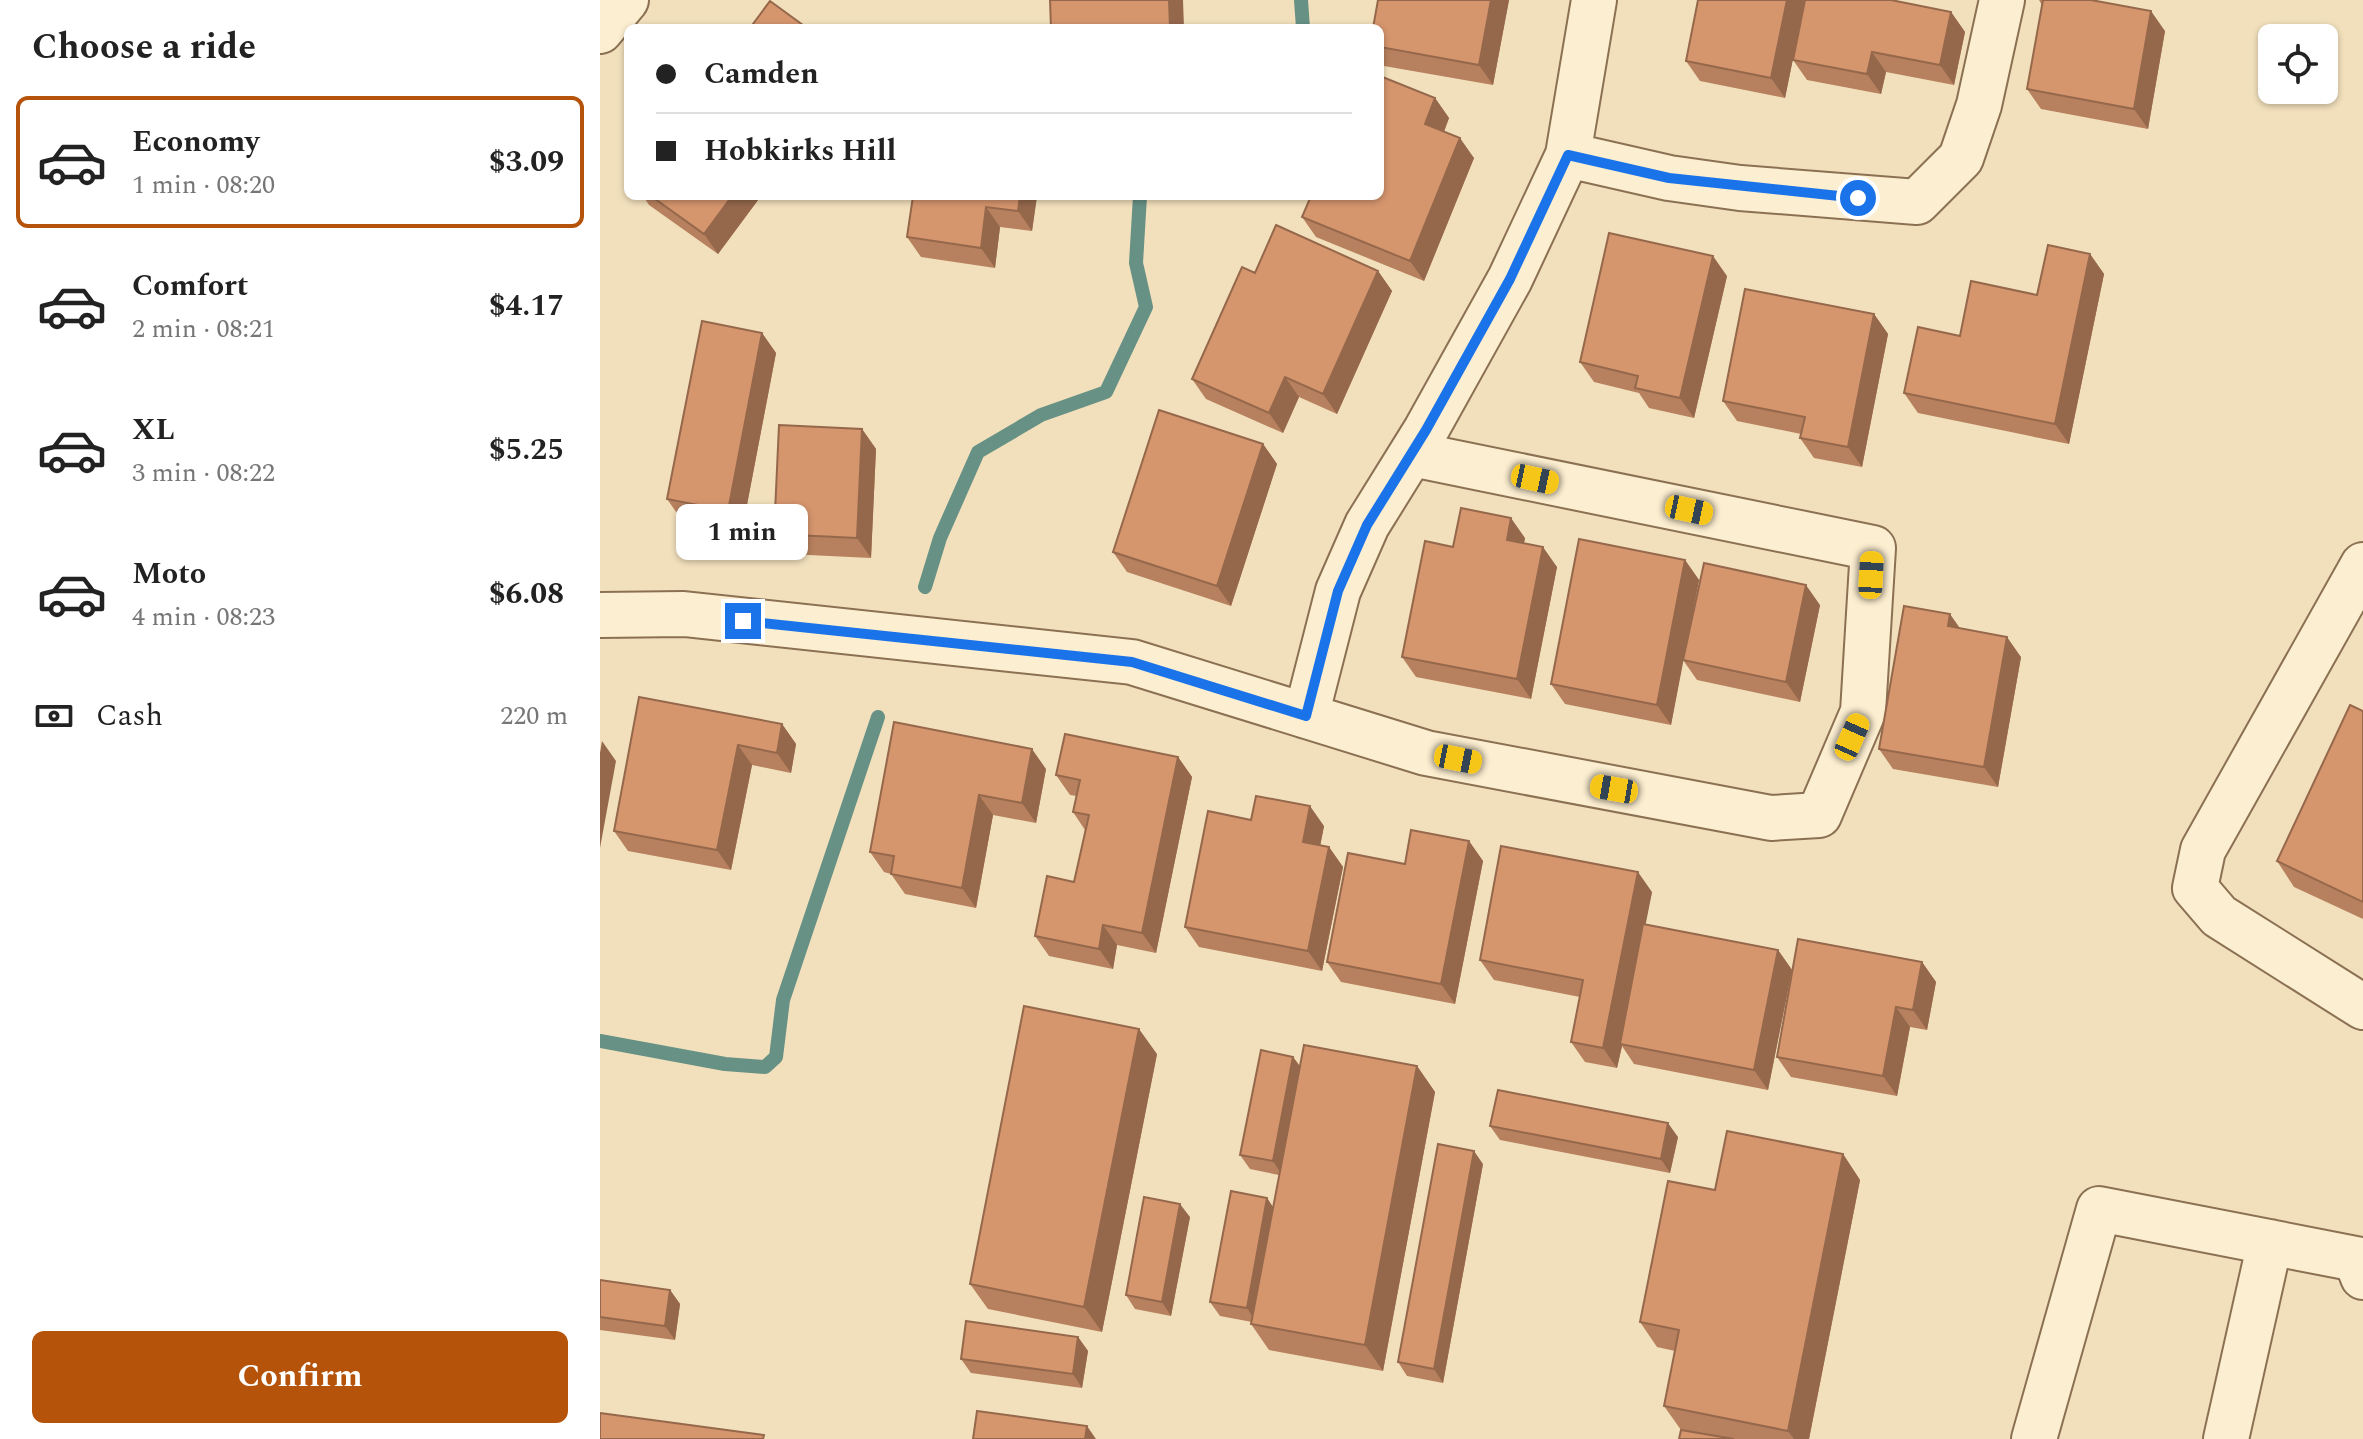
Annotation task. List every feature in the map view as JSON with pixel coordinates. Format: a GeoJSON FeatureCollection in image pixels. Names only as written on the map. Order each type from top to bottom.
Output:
{"type":"FeatureCollection","features":[{"type":"Feature","properties":{"kind":"street"},"geometry":{"type":"LineString","coordinates":[[600,31],[626,0]]}},
{"type":"Feature","properties":{"kind":"street"},"geometry":{"type":"LineString","coordinates":[[1306,716],[1338,591],[1367,525],[1412,454],[1510,279],[1568,155],[1594,0]]}},
{"type":"Feature","properties":{"kind":"street"},"geometry":{"type":"LineString","coordinates":[[1568,155],[1669,178],[1740,188],[1917,202],[1961,158],[1979,105],[2002,0]]}},
{"type":"Feature","properties":{"kind":"street"},"geometry":{"type":"LineString","coordinates":[[600,615],[684,614],[1132,662],[1426,753],[1771,818],[1819,815],[1863,712],[1873,548],[1412,454]]}},
{"type":"Feature","properties":{"kind":"street"},"geometry":{"type":"LineString","coordinates":[[2363,565],[2203,850],[2195,888],[2219,916],[2363,1007]]}},
{"type":"Feature","properties":{"kind":"street"},"geometry":{"type":"LineString","coordinates":[[2034,1439],[2099,1209],[2356,1259],[2363,1277]]}},
{"type":"Feature","properties":{"kind":"street"},"geometry":{"type":"LineString","coordinates":[[2226,1439],[2270,1242]]}},
{"type":"Feature","properties":{"kind":"building"},"geometry":{"type":"Polygon","coordinates":[[[1050,0],[1169,0],[1170,24],[1051,24],[1050,0]]]}},
{"type":"Feature","properties":{"kind":"building"},"geometry":{"type":"Polygon","coordinates":[[[1378,0],[1491,0],[1479,65],[1384,48],[1384,24],[1374,24],[1378,0]]]}},
{"type":"Feature","properties":{"kind":"building"},"geometry":{"type":"Polygon","coordinates":[[[1698,0],[1787,0],[1771,78],[1686,61],[1698,0]]]}},
{"type":"Feature","properties":{"kind":"building"},"geometry":{"type":"Polygon","coordinates":[[[1805,0],[1891,0],[1951,12],[1940,65],[1872,52],[1867,74],[1793,60],[1805,0]]]}},
{"type":"Feature","properties":{"kind":"building"},"geometry":{"type":"Polygon","coordinates":[[[2043,0],[2091,0],[2151,11],[2134,109],[2027,89],[2043,0]]]}},
{"type":"Feature","properties":{"kind":"building"},"geometry":{"type":"Polygon","coordinates":[[[770,1],[802,24],[753,24],[770,1]]]}},
{"type":"Feature","properties":{"kind":"building"},"geometry":{"type":"Polygon","coordinates":[[[1384,78],[1435,98],[1425,124],[1460,138],[1410,261],[1302,217],[1309,200],[1384,200],[1384,78]]]}},
{"type":"Feature","properties":{"kind":"building"},"geometry":{"type":"Polygon","coordinates":[[[657,200],[729,200],[704,234],[657,200]]]}},
{"type":"Feature","properties":{"kind":"building"},"geometry":{"type":"Polygon","coordinates":[[[912,200],[1019,200],[1018,211],[986,207],[981,248],[907,237],[912,200]]]}},
{"type":"Feature","properties":{"kind":"building"},"geometry":{"type":"Polygon","coordinates":[[[1276,225],[1378,271],[1323,394],[1285,377],[1269,413],[1192,379],[1242,267],[1255,273],[1276,225]]]}},
{"type":"Feature","properties":{"kind":"building"},"geometry":{"type":"Polygon","coordinates":[[[1609,233],[1713,256],[1680,398],[1635,388],[1638,376],[1580,362],[1609,233]]]}},
{"type":"Feature","properties":{"kind":"building"},"geometry":{"type":"Polygon","coordinates":[[[2048,245],[2090,254],[2055,424],[1904,393],[1918,327],[1960,336],[1971,281],[2037,295],[2048,245]]]}},
{"type":"Feature","properties":{"kind":"building"},"geometry":{"type":"Polygon","coordinates":[[[1745,289],[1874,314],[1848,447],[1800,438],[1805,417],[1723,401],[1745,289]]]}},
{"type":"Feature","properties":{"kind":"building"},"geometry":{"type":"Polygon","coordinates":[[[702,321],[762,333],[728,511],[667,499],[702,321]]]}},
{"type":"Feature","properties":{"kind":"building"},"geometry":{"type":"Polygon","coordinates":[[[1159,410],[1263,444],[1217,586],[1113,552],[1159,410]]]}},
{"type":"Feature","properties":{"kind":"building"},"geometry":{"type":"Polygon","coordinates":[[[779,425],[862,429],[857,538],[774,534],[779,425]]]}},
{"type":"Feature","properties":{"kind":"building"},"geometry":{"type":"Polygon","coordinates":[[[1461,508],[1511,518],[1507,540],[1543,547],[1517,679],[1402,657],[1425,541],[1453,547],[1461,508]]]}},
{"type":"Feature","properties":{"kind":"building"},"geometry":{"type":"Polygon","coordinates":[[[1579,539],[1685,560],[1657,705],[1551,684],[1579,539]]]}},
{"type":"Feature","properties":{"kind":"building"},"geometry":{"type":"Polygon","coordinates":[[[1704,563],[1806,585],[1786,682],[1683,660],[1704,563]]]}},
{"type":"Feature","properties":{"kind":"building"},"geometry":{"type":"Polygon","coordinates":[[[1904,606],[1950,614],[1948,626],[2007,637],[1984,767],[1879,749],[1904,606]]]}},
{"type":"Feature","properties":{"kind":"building"},"geometry":{"type":"Polygon","coordinates":[[[639,697],[782,724],[777,753],[738,745],[717,850],[614,831],[639,697]]]}},
{"type":"Feature","properties":{"kind":"building"},"geometry":{"type":"Polygon","coordinates":[[[2350,705],[2363,711],[2363,902],[2277,861],[2350,705]]]}},
{"type":"Feature","properties":{"kind":"building"},"geometry":{"type":"Polygon","coordinates":[[[894,722],[1032,749],[1022,803],[979,795],[962,888],[891,874],[894,856],[870,852],[894,722]]]}},
{"type":"Feature","properties":{"kind":"building"},"geometry":{"type":"Polygon","coordinates":[[[1065,734],[1178,757],[1142,933],[1103,925],[1099,949],[1035,936],[1047,876],[1074,882],[1089,815],[1073,812],[1080,780],[1056,775],[1065,734]]]}},
{"type":"Feature","properties":{"kind":"building"},"geometry":{"type":"Polygon","coordinates":[[[1256,796],[1310,806],[1303,842],[1329,847],[1308,951],[1185,927],[1208,811],[1251,820],[1256,796]]]}},
{"type":"Feature","properties":{"kind":"building"},"geometry":{"type":"Polygon","coordinates":[[[1411,830],[1469,841],[1441,984],[1327,962],[1348,853],[1405,864],[1411,830]]]}},
{"type":"Feature","properties":{"kind":"building"},"geometry":{"type":"Polygon","coordinates":[[[1501,846],[1638,872],[1603,1048],[1571,1042],[1583,980],[1480,960],[1501,846]]]}},
{"type":"Feature","properties":{"kind":"building"},"geometry":{"type":"Polygon","coordinates":[[[1643,924],[1778,950],[1754,1070],[1620,1044],[1643,924]]]}},
{"type":"Feature","properties":{"kind":"building"},"geometry":{"type":"Polygon","coordinates":[[[1798,939],[1922,962],[1913,1010],[1896,1007],[1883,1076],[1777,1057],[1798,939]]]}},
{"type":"Feature","properties":{"kind":"building"},"geometry":{"type":"Polygon","coordinates":[[[1024,1006],[1139,1029],[1084,1307],[970,1284],[1024,1006]]]}},
{"type":"Feature","properties":{"kind":"building"},"geometry":{"type":"Polygon","coordinates":[[[1304,1045],[1417,1066],[1365,1345],[1251,1324],[1304,1045]]]}},
{"type":"Feature","properties":{"kind":"building"},"geometry":{"type":"Polygon","coordinates":[[[1261,1050],[1293,1057],[1273,1161],[1240,1155],[1261,1050]]]}},
{"type":"Feature","properties":{"kind":"building"},"geometry":{"type":"Polygon","coordinates":[[[1498,1090],[1668,1123],[1661,1159],[1490,1126],[1498,1090]]]}},
{"type":"Feature","properties":{"kind":"building"},"geometry":{"type":"Polygon","coordinates":[[[1727,1131],[1843,1154],[1788,1431],[1664,1406],[1679,1330],[1640,1322],[1668,1181],[1715,1190],[1727,1131]]]}},
{"type":"Feature","properties":{"kind":"building"},"geometry":{"type":"Polygon","coordinates":[[[1438,1144],[1474,1151],[1434,1369],[1398,1362],[1438,1144]]]}},
{"type":"Feature","properties":{"kind":"building"},"geometry":{"type":"Polygon","coordinates":[[[1231,1191],[1267,1198],[1247,1308],[1210,1302],[1231,1191]]]}},
{"type":"Feature","properties":{"kind":"building"},"geometry":{"type":"Polygon","coordinates":[[[1144,1197],[1180,1204],[1162,1302],[1126,1295],[1144,1197]]]}},
{"type":"Feature","properties":{"kind":"building"},"geometry":{"type":"Polygon","coordinates":[[[600,1280],[670,1290],[665,1326],[600,1317],[600,1280]]]}},
{"type":"Feature","properties":{"kind":"building"},"geometry":{"type":"Polygon","coordinates":[[[966,1321],[1078,1337],[1073,1374],[961,1359],[966,1321]]]}},
{"type":"Feature","properties":{"kind":"building"},"geometry":{"type":"Polygon","coordinates":[[[977,1411],[1087,1426],[1085,1439],[973,1439],[977,1411]]]}},
{"type":"Feature","properties":{"kind":"building"},"geometry":{"type":"Polygon","coordinates":[[[600,1413],[764,1435],[763,1439],[600,1439],[600,1413]]]}},
{"type":"Feature","properties":{"kind":"building"},"geometry":{"type":"Polygon","coordinates":[[[1681,1430],[1734,1439],[1679,1439],[1681,1430]]]}},
{"type":"Feature","properties":{"kind":"waterway"},"geometry":{"type":"LineString","coordinates":[[1301,0],[1303,24]]}},
{"type":"Feature","properties":{"kind":"waterway"},"geometry":{"type":"LineString","coordinates":[[925,587],[940,538],[978,452],[1041,415],[1106,392],[1146,307],[1136,263],[1140,200]]}},
{"type":"Feature","properties":{"kind":"waterway"},"geometry":{"type":"LineString","coordinates":[[600,1041],[725,1064],[765,1067],[776,1057],[783,1000],[878,717]]}},
{"type":"Feature","properties":{"kind":"route"},"geometry":{"type":"LineString","coordinates":[[743,621],[1132,662],[1306,716],[1338,591],[1367,525],[1426,430],[1510,279],[1568,155],[1669,178],[1740,188],[1858,198]]}}]}
